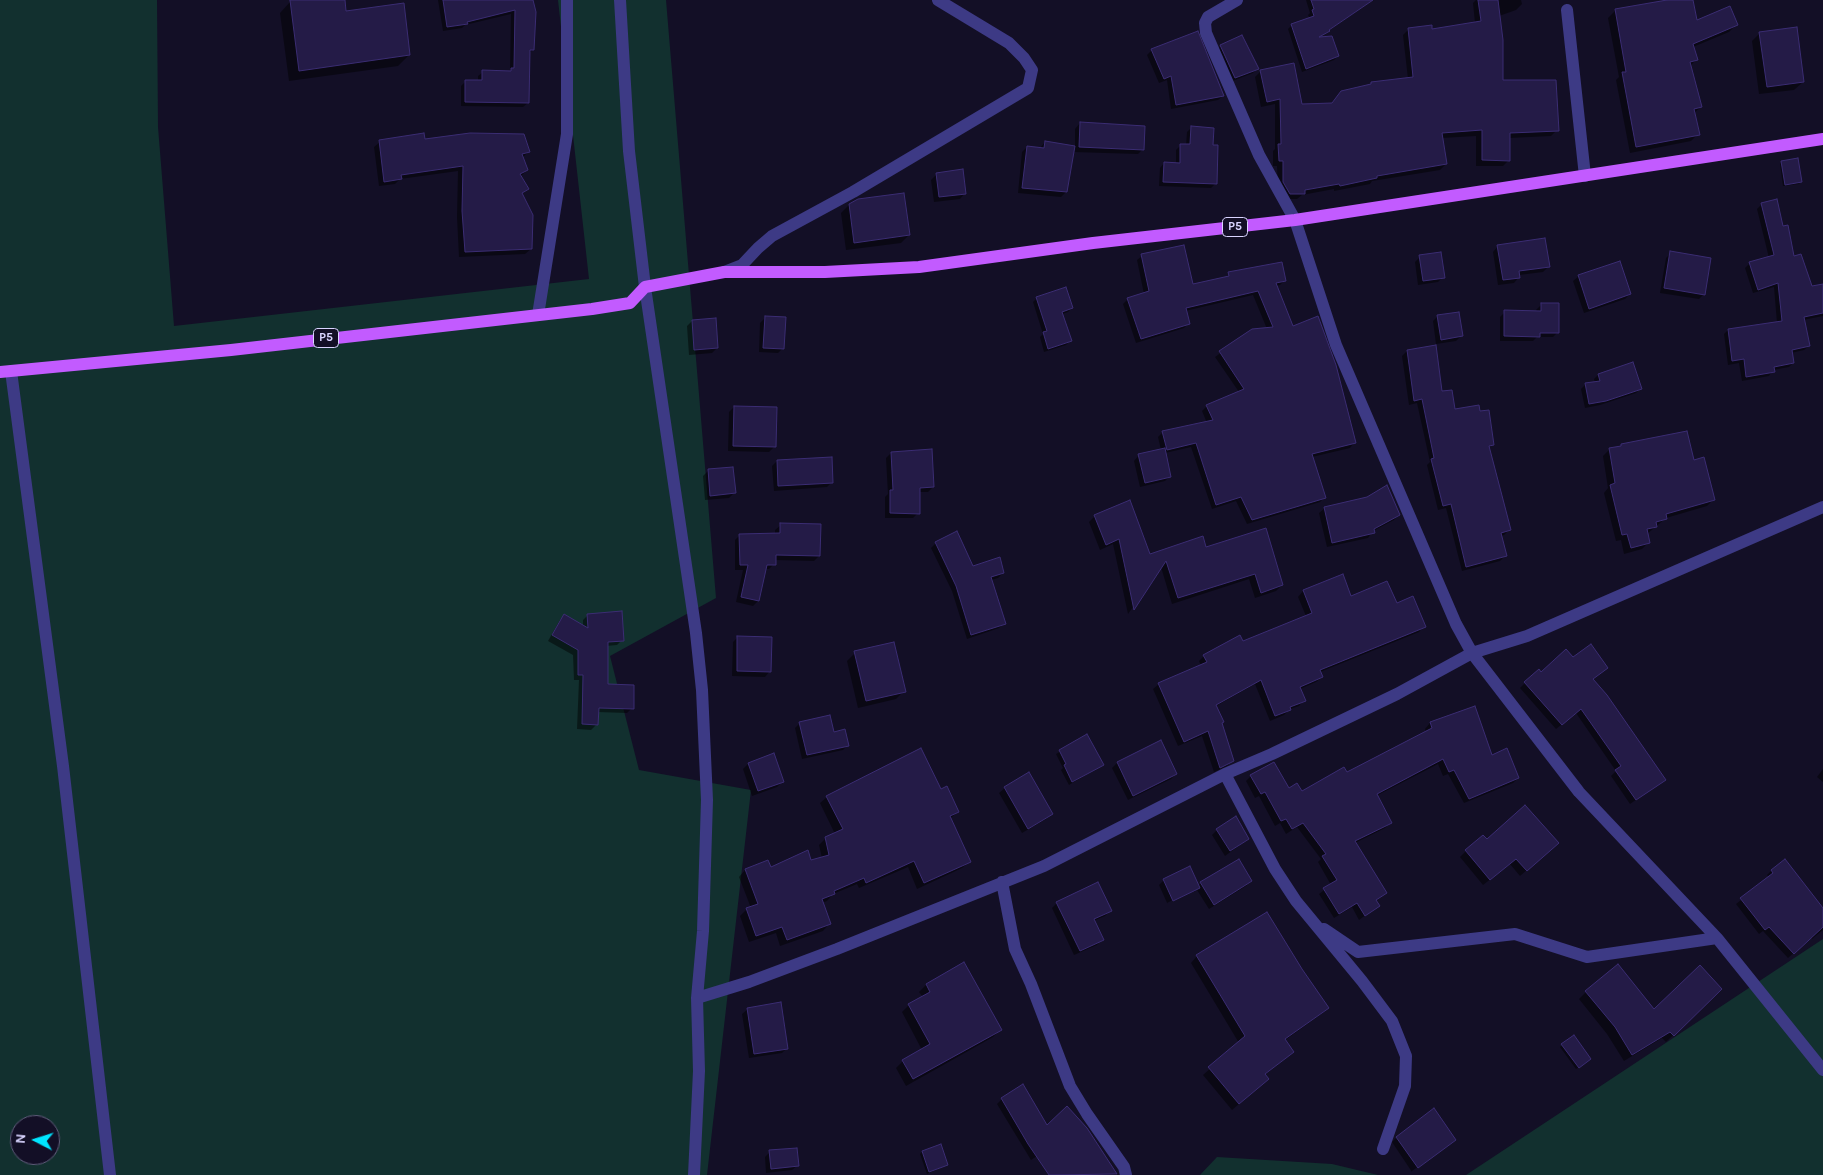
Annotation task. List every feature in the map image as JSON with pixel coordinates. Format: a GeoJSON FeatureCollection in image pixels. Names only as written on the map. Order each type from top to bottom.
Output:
{"type":"FeatureCollection","features":[{"type":"Feature","properties":{"kind":"main road","name":"P5"},"geometry":{"type":"LineString","coordinates":[[6,371],[231,350],[538,314],[592,310],[630,303],[645,287],[724,272],[825,272],[919,267],[1093,243],[1295,220],[1823,139]]}},
{"type":"Feature","properties":{"kind":"street"},"geometry":{"type":"LineString","coordinates":[[538,314],[567,134],[567,0]]}},
{"type":"Feature","properties":{"kind":"street"},"geometry":{"type":"LineString","coordinates":[[620,0],[629,151],[645,287],[696,633],[702,690],[707,800],[703,931],[697,998],[699,1071],[694,1175]]}},
{"type":"Feature","properties":{"kind":"street"},"geometry":{"type":"LineString","coordinates":[[724,272],[742,265],[772,236],[853,192],[1028,88],[1032,70],[1024,58],[1009,43],[938,0]]}},
{"type":"Feature","properties":{"kind":"street"},"geometry":{"type":"LineString","coordinates":[[1237,0],[1208,17],[1205,23],[1206,33],[1259,154],[1295,220],[1336,345],[1456,624],[1472,653],[1579,792],[1716,938],[1823,1070]]}},
{"type":"Feature","properties":{"kind":"street"},"geometry":{"type":"LineString","coordinates":[[1567,10],[1586,176]]}},
{"type":"Feature","properties":{"kind":"street"},"geometry":{"type":"LineString","coordinates":[[6,371],[63,766],[110,1175]]}},
{"type":"Feature","properties":{"kind":"street"},"geometry":{"type":"LineString","coordinates":[[697,998],[756,979],[837,949],[1044,866],[1226,774],[1397,694],[1472,653],[1527,636],[1823,507]]}},
{"type":"Feature","properties":{"kind":"street"},"geometry":{"type":"LineString","coordinates":[[1226,774],[1275,869],[1296,901],[1362,981],[1392,1021],[1406,1056],[1406,1086],[1383,1149]]}},
{"type":"Feature","properties":{"kind":"street"},"geometry":{"type":"LineString","coordinates":[[1002,882],[1014,949],[1030,984],[1070,1086],[1124,1167],[1126,1175]]}},
{"type":"Feature","properties":{"kind":"street"},"geometry":{"type":"LineString","coordinates":[[1313,921],[1358,952],[1515,934],[1587,957],[1716,938]]}},
{"type":"Feature","properties":{"kind":"green space"},"geometry":{"type":"Polygon","coordinates":[[[0,0],[157,0],[158,127],[174,326],[589,279],[558,0],[666,0],[716,598],[610,656],[639,770],[751,790],[707,1175],[0,1175],[0,0]]]}},
{"type":"Feature","properties":{"kind":"green space"},"geometry":{"type":"Polygon","coordinates":[[[1823,939],[1823,1175],[1466,1175],[1823,939]]]}},
{"type":"Feature","properties":{"kind":"green space"},"geometry":{"type":"Polygon","coordinates":[[[1217,1157],[1332,1164],[1378,1175],[1200,1175],[1217,1157]]]}},
{"type":"Feature","properties":{"kind":"building"},"geometry":{"type":"Polygon","coordinates":[[[290,0],[345,0],[346,11],[404,3],[410,55],[299,71],[290,0]]]}},
{"type":"Feature","properties":{"kind":"building"},"geometry":{"type":"Polygon","coordinates":[[[443,0],[533,0],[536,12],[534,50],[530,50],[529,103],[465,102],[465,80],[482,80],[482,70],[511,71],[511,68],[514,68],[515,10],[467,22],[468,24],[447,27],[443,0]]]}},
{"type":"Feature","properties":{"kind":"building"},"geometry":{"type":"Polygon","coordinates":[[[1311,0],[1373,0],[1319,37],[1332,36],[1339,56],[1306,69],[1291,24],[1314,16],[1311,0]]]}},
{"type":"Feature","properties":{"kind":"building"},"geometry":{"type":"Polygon","coordinates":[[[1478,0],[1498,0],[1503,40],[1503,80],[1556,80],[1559,131],[1510,133],[1510,161],[1482,160],[1482,130],[1442,133],[1447,164],[1377,176],[1377,178],[1340,186],[1339,184],[1305,190],[1305,194],[1290,194],[1283,182],[1283,161],[1279,161],[1278,144],[1281,144],[1280,99],[1267,102],[1260,70],[1294,63],[1302,104],[1332,103],[1341,91],[1371,84],[1371,82],[1413,77],[1408,28],[1432,25],[1432,29],[1481,21],[1478,0]]]}},
{"type":"Feature","properties":{"kind":"building"},"geometry":{"type":"Polygon","coordinates":[[[1667,0],[1693,0],[1697,20],[1730,6],[1738,25],[1693,44],[1698,60],[1690,62],[1702,107],[1694,109],[1700,135],[1636,147],[1622,72],[1626,72],[1615,9],[1667,0]]]}},
{"type":"Feature","properties":{"kind":"building"},"geometry":{"type":"Polygon","coordinates":[[[1797,27],[1804,82],[1767,87],[1759,32],[1797,27]]]}},
{"type":"Feature","properties":{"kind":"building"},"geometry":{"type":"Polygon","coordinates":[[[1198,31],[1224,96],[1176,105],[1171,76],[1164,79],[1151,49],[1198,31]]]}},
{"type":"Feature","properties":{"kind":"building"},"geometry":{"type":"Polygon","coordinates":[[[1242,35],[1259,69],[1235,78],[1220,45],[1242,35]]]}},
{"type":"Feature","properties":{"kind":"building"},"geometry":{"type":"Polygon","coordinates":[[[1080,122],[1145,126],[1144,150],[1079,147],[1080,122]]]}},
{"type":"Feature","properties":{"kind":"building"},"geometry":{"type":"Polygon","coordinates":[[[1191,126],[1214,128],[1213,145],[1218,145],[1217,184],[1163,182],[1164,162],[1180,163],[1180,144],[1190,144],[1191,126]]]}},
{"type":"Feature","properties":{"kind":"building"},"geometry":{"type":"Polygon","coordinates":[[[424,133],[425,139],[470,133],[524,134],[530,152],[522,154],[528,170],[520,174],[529,189],[522,193],[533,215],[532,249],[465,252],[462,211],[463,166],[401,175],[402,179],[384,182],[379,140],[424,133]]]}},
{"type":"Feature","properties":{"kind":"building"},"geometry":{"type":"Polygon","coordinates":[[[1045,141],[1075,146],[1067,192],[1022,188],[1027,146],[1044,148],[1045,141]]]}},
{"type":"Feature","properties":{"kind":"building"},"geometry":{"type":"Polygon","coordinates":[[[1798,158],[1802,182],[1785,185],[1781,161],[1798,158]]]}},
{"type":"Feature","properties":{"kind":"building"},"geometry":{"type":"Polygon","coordinates":[[[963,169],[966,194],[939,197],[936,173],[963,169]]]}},
{"type":"Feature","properties":{"kind":"building"},"geometry":{"type":"Polygon","coordinates":[[[904,193],[910,235],[854,243],[849,204],[858,199],[904,193]]]}},
{"type":"Feature","properties":{"kind":"building"},"geometry":{"type":"Polygon","coordinates":[[[1777,199],[1783,226],[1788,225],[1794,256],[1801,254],[1812,286],[1823,284],[1823,313],[1804,317],[1810,346],[1792,350],[1794,363],[1774,367],[1775,372],[1746,377],[1744,359],[1732,361],[1728,329],[1782,321],[1778,283],[1758,290],[1749,262],[1774,255],[1761,203],[1777,199]]]}},
{"type":"Feature","properties":{"kind":"building"},"geometry":{"type":"Polygon","coordinates":[[[1545,238],[1550,267],[1519,271],[1520,278],[1503,280],[1497,245],[1545,238]]]}},
{"type":"Feature","properties":{"kind":"building"},"geometry":{"type":"Polygon","coordinates":[[[1184,245],[1193,284],[1229,276],[1228,272],[1282,262],[1286,281],[1276,283],[1293,326],[1318,316],[1336,365],[1356,443],[1312,454],[1326,498],[1252,520],[1241,497],[1216,505],[1196,443],[1167,450],[1162,431],[1213,420],[1206,405],[1244,389],[1219,351],[1252,329],[1273,327],[1258,291],[1186,308],[1190,324],[1141,339],[1127,298],[1149,291],[1141,254],[1184,245]]]}},
{"type":"Feature","properties":{"kind":"building"},"geometry":{"type":"Polygon","coordinates":[[[1670,251],[1711,258],[1705,295],[1664,288],[1670,251]]]}},
{"type":"Feature","properties":{"kind":"building"},"geometry":{"type":"Polygon","coordinates":[[[1441,252],[1445,278],[1423,281],[1419,255],[1441,252]]]}},
{"type":"Feature","properties":{"kind":"building"},"geometry":{"type":"Polygon","coordinates":[[[1620,261],[1631,294],[1589,309],[1578,275],[1620,261]]]}},
{"type":"Feature","properties":{"kind":"building"},"geometry":{"type":"Polygon","coordinates":[[[1066,287],[1073,308],[1062,312],[1072,341],[1048,349],[1043,332],[1047,331],[1036,297],[1066,287]]]}},
{"type":"Feature","properties":{"kind":"building"},"geometry":{"type":"Polygon","coordinates":[[[1541,303],[1559,303],[1559,333],[1540,333],[1540,337],[1504,336],[1504,310],[1541,311],[1541,303]]]}},
{"type":"Feature","properties":{"kind":"building"},"geometry":{"type":"Polygon","coordinates":[[[1459,312],[1463,336],[1441,340],[1437,315],[1459,312]]]}},
{"type":"Feature","properties":{"kind":"building"},"geometry":{"type":"Polygon","coordinates":[[[765,316],[786,317],[784,349],[763,348],[765,316]]]}},
{"type":"Feature","properties":{"kind":"building"},"geometry":{"type":"Polygon","coordinates":[[[716,318],[718,348],[694,350],[692,320],[716,318]]]}},
{"type":"Feature","properties":{"kind":"building"},"geometry":{"type":"Polygon","coordinates":[[[1436,345],[1442,391],[1452,390],[1455,409],[1479,405],[1480,411],[1489,410],[1494,445],[1489,446],[1511,530],[1501,533],[1507,556],[1466,567],[1451,504],[1443,506],[1431,459],[1434,458],[1422,399],[1414,401],[1407,350],[1436,345]]]}},
{"type":"Feature","properties":{"kind":"building"},"geometry":{"type":"Polygon","coordinates":[[[1633,362],[1642,389],[1606,401],[1589,404],[1585,383],[1600,381],[1598,374],[1633,362]]]}},
{"type":"Feature","properties":{"kind":"building"},"geometry":{"type":"Polygon","coordinates":[[[734,406],[777,407],[776,447],[733,446],[734,406]]]}},
{"type":"Feature","properties":{"kind":"building"},"geometry":{"type":"Polygon","coordinates":[[[1687,431],[1694,460],[1704,457],[1715,500],[1666,514],[1667,519],[1656,522],[1657,527],[1647,529],[1650,543],[1631,548],[1627,534],[1622,535],[1610,485],[1615,483],[1609,448],[1687,431]]]}},
{"type":"Feature","properties":{"kind":"building"},"geometry":{"type":"Polygon","coordinates":[[[1165,448],[1171,477],[1145,483],[1138,454],[1165,448]]]}},
{"type":"Feature","properties":{"kind":"building"},"geometry":{"type":"Polygon","coordinates":[[[932,449],[934,487],[920,488],[920,514],[890,513],[890,490],[893,490],[891,452],[932,449]]]}},
{"type":"Feature","properties":{"kind":"building"},"geometry":{"type":"Polygon","coordinates":[[[832,457],[833,483],[778,486],[777,460],[832,457]]]}},
{"type":"Feature","properties":{"kind":"building"},"geometry":{"type":"Polygon","coordinates":[[[733,467],[736,493],[710,496],[708,469],[733,467]]]}},
{"type":"Feature","properties":{"kind":"building"},"geometry":{"type":"Polygon","coordinates":[[[1387,485],[1400,515],[1374,529],[1375,533],[1332,543],[1324,507],[1367,497],[1387,485]]]}},
{"type":"Feature","properties":{"kind":"building"},"geometry":{"type":"Polygon","coordinates":[[[1130,500],[1150,554],[1203,536],[1206,547],[1266,528],[1283,585],[1261,593],[1255,574],[1178,598],[1166,561],[1134,610],[1119,539],[1106,545],[1094,515],[1130,500]]]}},
{"type":"Feature","properties":{"kind":"building"},"geometry":{"type":"Polygon","coordinates":[[[780,523],[821,524],[820,556],[776,555],[776,565],[767,565],[759,601],[741,597],[748,565],[740,565],[739,534],[780,533],[780,523]]]}},
{"type":"Feature","properties":{"kind":"building"},"geometry":{"type":"Polygon","coordinates":[[[957,531],[973,566],[1000,557],[1004,573],[991,577],[1006,624],[971,635],[956,586],[935,542],[957,531]]]}},
{"type":"Feature","properties":{"kind":"building"},"geometry":{"type":"Polygon","coordinates":[[[1343,574],[1351,596],[1387,581],[1397,603],[1413,596],[1426,627],[1320,670],[1323,677],[1300,687],[1306,701],[1290,707],[1291,710],[1275,716],[1261,680],[1216,705],[1224,722],[1222,723],[1234,761],[1220,768],[1208,731],[1184,742],[1158,683],[1207,662],[1203,655],[1240,635],[1243,641],[1312,613],[1303,590],[1343,574]]]}},
{"type":"Feature","properties":{"kind":"building"},"geometry":{"type":"Polygon","coordinates":[[[622,611],[624,641],[608,642],[608,684],[634,685],[634,709],[599,708],[598,725],[582,724],[583,675],[578,675],[578,650],[552,635],[564,614],[588,628],[587,614],[622,611]]]}},
{"type":"Feature","properties":{"kind":"building"},"geometry":{"type":"Polygon","coordinates":[[[737,636],[772,637],[771,672],[737,671],[737,636]]]}},
{"type":"Feature","properties":{"kind":"building"},"geometry":{"type":"Polygon","coordinates":[[[894,642],[906,692],[866,701],[854,651],[894,642]]]}},
{"type":"Feature","properties":{"kind":"building"},"geometry":{"type":"Polygon","coordinates":[[[1591,644],[1608,668],[1593,679],[1607,695],[1666,780],[1636,800],[1615,770],[1621,766],[1581,709],[1562,725],[1524,682],[1539,669],[1541,672],[1566,649],[1573,657],[1591,644]]]}},
{"type":"Feature","properties":{"kind":"building"},"geometry":{"type":"Polygon","coordinates":[[[1475,706],[1492,755],[1507,748],[1519,778],[1469,799],[1454,770],[1449,772],[1443,759],[1377,794],[1392,823],[1355,841],[1387,893],[1376,900],[1380,906],[1365,916],[1357,903],[1339,914],[1323,888],[1337,880],[1322,856],[1326,854],[1303,823],[1292,829],[1286,819],[1281,821],[1265,792],[1261,794],[1250,775],[1274,762],[1289,788],[1297,783],[1302,791],[1344,767],[1347,772],[1432,728],[1430,722],[1475,706]]]}},
{"type":"Feature","properties":{"kind":"building"},"geometry":{"type":"Polygon","coordinates":[[[830,715],[834,732],[845,729],[849,746],[807,755],[799,722],[830,715]]]}},
{"type":"Feature","properties":{"kind":"building"},"geometry":{"type":"Polygon","coordinates":[[[1087,734],[1104,765],[1072,782],[1059,750],[1087,734]]]}},
{"type":"Feature","properties":{"kind":"building"},"geometry":{"type":"Polygon","coordinates":[[[1161,740],[1177,774],[1133,796],[1117,762],[1161,740]]]}},
{"type":"Feature","properties":{"kind":"building"},"geometry":{"type":"Polygon","coordinates":[[[921,748],[941,789],[947,786],[959,812],[950,816],[971,862],[924,883],[914,861],[866,883],[864,878],[834,891],[835,894],[822,899],[831,924],[787,940],[782,927],[756,936],[746,908],[758,904],[745,869],[768,860],[771,867],[808,850],[811,860],[829,855],[825,837],[843,829],[826,796],[921,748]]]}},
{"type":"Feature","properties":{"kind":"building"},"geometry":{"type":"Polygon","coordinates":[[[774,753],[784,782],[758,791],[748,763],[774,753]]]}},
{"type":"Feature","properties":{"kind":"building"},"geometry":{"type":"Polygon","coordinates":[[[1029,772],[1053,814],[1028,829],[1004,787],[1029,772]]]}},
{"type":"Feature","properties":{"kind":"building"},"geometry":{"type":"Polygon","coordinates":[[[1525,805],[1559,843],[1527,871],[1516,859],[1490,880],[1465,850],[1483,835],[1487,839],[1525,805]]]}},
{"type":"Feature","properties":{"kind":"building"},"geometry":{"type":"Polygon","coordinates":[[[1236,816],[1249,839],[1230,851],[1216,829],[1236,816]]]}},
{"type":"Feature","properties":{"kind":"building"},"geometry":{"type":"Polygon","coordinates":[[[1239,859],[1252,881],[1214,905],[1200,882],[1239,859]]]}},
{"type":"Feature","properties":{"kind":"building"},"geometry":{"type":"Polygon","coordinates":[[[1785,859],[1823,908],[1823,927],[1794,954],[1769,927],[1765,930],[1740,898],[1773,873],[1771,870],[1785,859]]]}},
{"type":"Feature","properties":{"kind":"building"},"geometry":{"type":"Polygon","coordinates":[[[1190,866],[1200,888],[1173,901],[1163,879],[1190,866]]]}},
{"type":"Feature","properties":{"kind":"building"},"geometry":{"type":"Polygon","coordinates":[[[1098,882],[1112,911],[1094,919],[1104,940],[1080,951],[1056,902],[1098,882]]]}},
{"type":"Feature","properties":{"kind":"building"},"geometry":{"type":"Polygon","coordinates":[[[1267,912],[1302,969],[1329,1008],[1285,1039],[1294,1052],[1265,1074],[1269,1079],[1239,1104],[1208,1067],[1245,1036],[1196,955],[1267,912]]]}},
{"type":"Feature","properties":{"kind":"building"},"geometry":{"type":"Polygon","coordinates":[[[964,962],[1002,1030],[913,1079],[902,1060],[930,1044],[908,1004],[930,992],[926,984],[964,962]]]}},
{"type":"Feature","properties":{"kind":"building"},"geometry":{"type":"Polygon","coordinates":[[[1618,964],[1654,1009],[1700,965],[1722,989],[1674,1036],[1670,1032],[1632,1055],[1615,1027],[1585,991],[1618,964]]]}},
{"type":"Feature","properties":{"kind":"building"},"geometry":{"type":"Polygon","coordinates":[[[781,1002],[788,1049],[754,1054],[747,1008],[781,1002]]]}},
{"type":"Feature","properties":{"kind":"building"},"geometry":{"type":"Polygon","coordinates":[[[1574,1035],[1591,1059],[1579,1068],[1561,1044],[1574,1035]]]}},
{"type":"Feature","properties":{"kind":"building"},"geometry":{"type":"Polygon","coordinates":[[[1023,1084],[1047,1125],[1067,1106],[1087,1128],[1117,1174],[1049,1175],[1001,1098],[1023,1084]]]}},
{"type":"Feature","properties":{"kind":"building"},"geometry":{"type":"Polygon","coordinates":[[[1434,1108],[1456,1140],[1418,1168],[1396,1137],[1434,1108]]]}},
{"type":"Feature","properties":{"kind":"building"},"geometry":{"type":"Polygon","coordinates":[[[941,1144],[948,1165],[929,1172],[922,1151],[941,1144]]]}},
{"type":"Feature","properties":{"kind":"building"},"geometry":{"type":"Polygon","coordinates":[[[797,1148],[799,1166],[771,1169],[769,1150],[797,1148]]]}}]}
